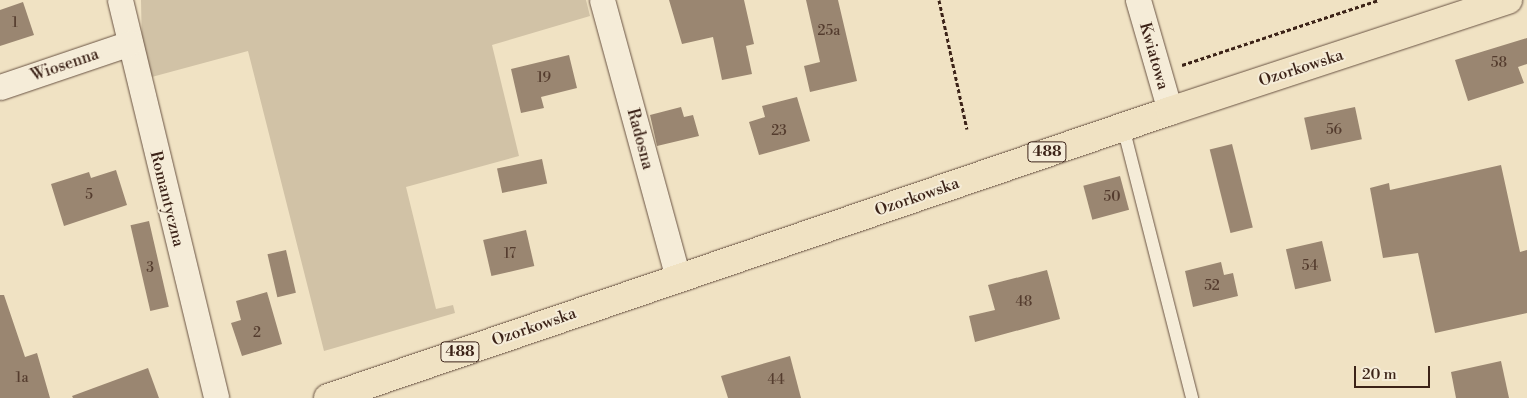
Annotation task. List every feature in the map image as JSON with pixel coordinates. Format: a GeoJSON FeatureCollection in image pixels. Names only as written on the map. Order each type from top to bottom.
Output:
{"type":"FeatureCollection","features":[{"type":"Feature","properties":{"kind":"main road","name":"Ozorkowska"},"geometry":{"type":"LineString","coordinates":[[330,397],[1170,111],[1508,0]]}},
{"type":"Feature","properties":{"kind":"street","name":"Romantyczna"},"geometry":{"type":"LineString","coordinates":[[120,0],[216,398]]}},
{"type":"Feature","properties":{"kind":"street","name":"Radosna"},"geometry":{"type":"LineString","coordinates":[[602,0],[678,278]]}},
{"type":"Feature","properties":{"kind":"street","name":"Kwiatowa"},"geometry":{"type":"LineString","coordinates":[[1138,0],[1170,111]]}},
{"type":"Feature","properties":{"kind":"street","name":"Wiosenna"},"geometry":{"type":"LineString","coordinates":[[0,87],[130,43]]}},
{"type":"Feature","properties":{"kind":"lane"},"geometry":{"type":"LineString","coordinates":[[1123,127],[1192,398]]}},
{"type":"Feature","properties":{"kind":"path"},"geometry":{"type":"LineString","coordinates":[[939,0],[966,129]]}},
{"type":"Feature","properties":{"kind":"path"},"geometry":{"type":"LineString","coordinates":[[1158,72],[1379,0]]}},
{"type":"Feature","properties":{"kind":"shaded area"},"geometry":{"type":"Polygon","coordinates":[[[141,0],[586,0],[590,16],[492,45],[519,156],[406,187],[436,309],[453,305],[455,313],[324,351],[248,51],[148,78],[142,50],[141,0]]]}},
{"type":"Feature","properties":{"kind":"building"},"geometry":{"type":"Polygon","coordinates":[[[669,0],[744,0],[754,44],[746,46],[752,74],[722,80],[713,37],[682,44],[669,0]]]}},
{"type":"Feature","properties":{"kind":"building"},"geometry":{"type":"Polygon","coordinates":[[[806,0],[838,0],[857,81],[810,92],[804,66],[820,62],[806,0]]]}},
{"type":"Feature","properties":{"kind":"building"},"geometry":{"type":"Polygon","coordinates":[[[23,2],[34,35],[0,46],[0,10],[23,2]]]}},
{"type":"Feature","properties":{"kind":"building"},"geometry":{"type":"Polygon","coordinates":[[[1527,38],[1527,64],[1518,67],[1524,83],[1468,101],[1455,60],[1527,38]]]}},
{"type":"Feature","properties":{"kind":"building"},"geometry":{"type":"Polygon","coordinates":[[[569,55],[577,88],[541,97],[544,108],[521,113],[511,69],[569,55]]]}},
{"type":"Feature","properties":{"kind":"building"},"geometry":{"type":"Polygon","coordinates":[[[797,97],[810,141],[759,155],[749,122],[765,117],[762,106],[797,97]]]}},
{"type":"Feature","properties":{"kind":"building"},"geometry":{"type":"Polygon","coordinates":[[[681,107],[684,117],[693,115],[699,136],[657,146],[650,115],[681,107]]]}},
{"type":"Feature","properties":{"kind":"building"},"geometry":{"type":"Polygon","coordinates":[[[1355,107],[1362,139],[1311,150],[1304,118],[1355,107]]]}},
{"type":"Feature","properties":{"kind":"building"},"geometry":{"type":"Polygon","coordinates":[[[1232,144],[1253,227],[1230,233],[1210,150],[1232,144]]]}},
{"type":"Feature","properties":{"kind":"building"},"geometry":{"type":"Polygon","coordinates":[[[542,159],[547,183],[502,193],[497,169],[542,159]]]}},
{"type":"Feature","properties":{"kind":"building"},"geometry":{"type":"Polygon","coordinates":[[[1501,165],[1520,252],[1527,250],[1527,313],[1435,333],[1418,253],[1383,258],[1370,188],[1389,183],[1390,190],[1501,165]]]}},
{"type":"Feature","properties":{"kind":"building"},"geometry":{"type":"Polygon","coordinates":[[[116,170],[127,205],[64,226],[51,184],[89,172],[91,178],[116,170]]]}},
{"type":"Feature","properties":{"kind":"building"},"geometry":{"type":"Polygon","coordinates":[[[1120,176],[1129,210],[1092,220],[1083,186],[1120,176]]]}},
{"type":"Feature","properties":{"kind":"building"},"geometry":{"type":"Polygon","coordinates":[[[149,221],[169,307],[150,311],[130,225],[149,221]]]}},
{"type":"Feature","properties":{"kind":"building"},"geometry":{"type":"Polygon","coordinates":[[[526,230],[534,266],[491,276],[483,240],[526,230]]]}},
{"type":"Feature","properties":{"kind":"building"},"geometry":{"type":"Polygon","coordinates":[[[1322,241],[1331,281],[1295,289],[1286,249],[1322,241]]]}},
{"type":"Feature","properties":{"kind":"building"},"geometry":{"type":"Polygon","coordinates":[[[286,250],[296,293],[277,297],[267,254],[286,250]]]}},
{"type":"Feature","properties":{"kind":"building"},"geometry":{"type":"Polygon","coordinates":[[[1221,262],[1224,275],[1233,273],[1238,296],[1193,307],[1185,271],[1221,262]]]}},
{"type":"Feature","properties":{"kind":"building"},"geometry":{"type":"Polygon","coordinates":[[[1047,270],[1060,319],[975,342],[969,316],[995,310],[988,285],[1047,270]]]}},
{"type":"Feature","properties":{"kind":"building"},"geometry":{"type":"Polygon","coordinates":[[[267,292],[282,344],[242,356],[231,323],[241,320],[236,301],[267,292]]]}},
{"type":"Feature","properties":{"kind":"building"},"geometry":{"type":"Polygon","coordinates":[[[0,295],[4,295],[25,357],[37,353],[50,398],[0,398],[0,295]]]}},
{"type":"Feature","properties":{"kind":"building"},"geometry":{"type":"Polygon","coordinates":[[[790,356],[801,398],[728,398],[721,376],[790,356]]]}},
{"type":"Feature","properties":{"kind":"building"},"geometry":{"type":"Polygon","coordinates":[[[1501,361],[1509,398],[1456,398],[1451,372],[1501,361]]]}},
{"type":"Feature","properties":{"kind":"building"},"geometry":{"type":"Polygon","coordinates":[[[148,368],[159,398],[73,398],[72,396],[148,368]]]}}]}
